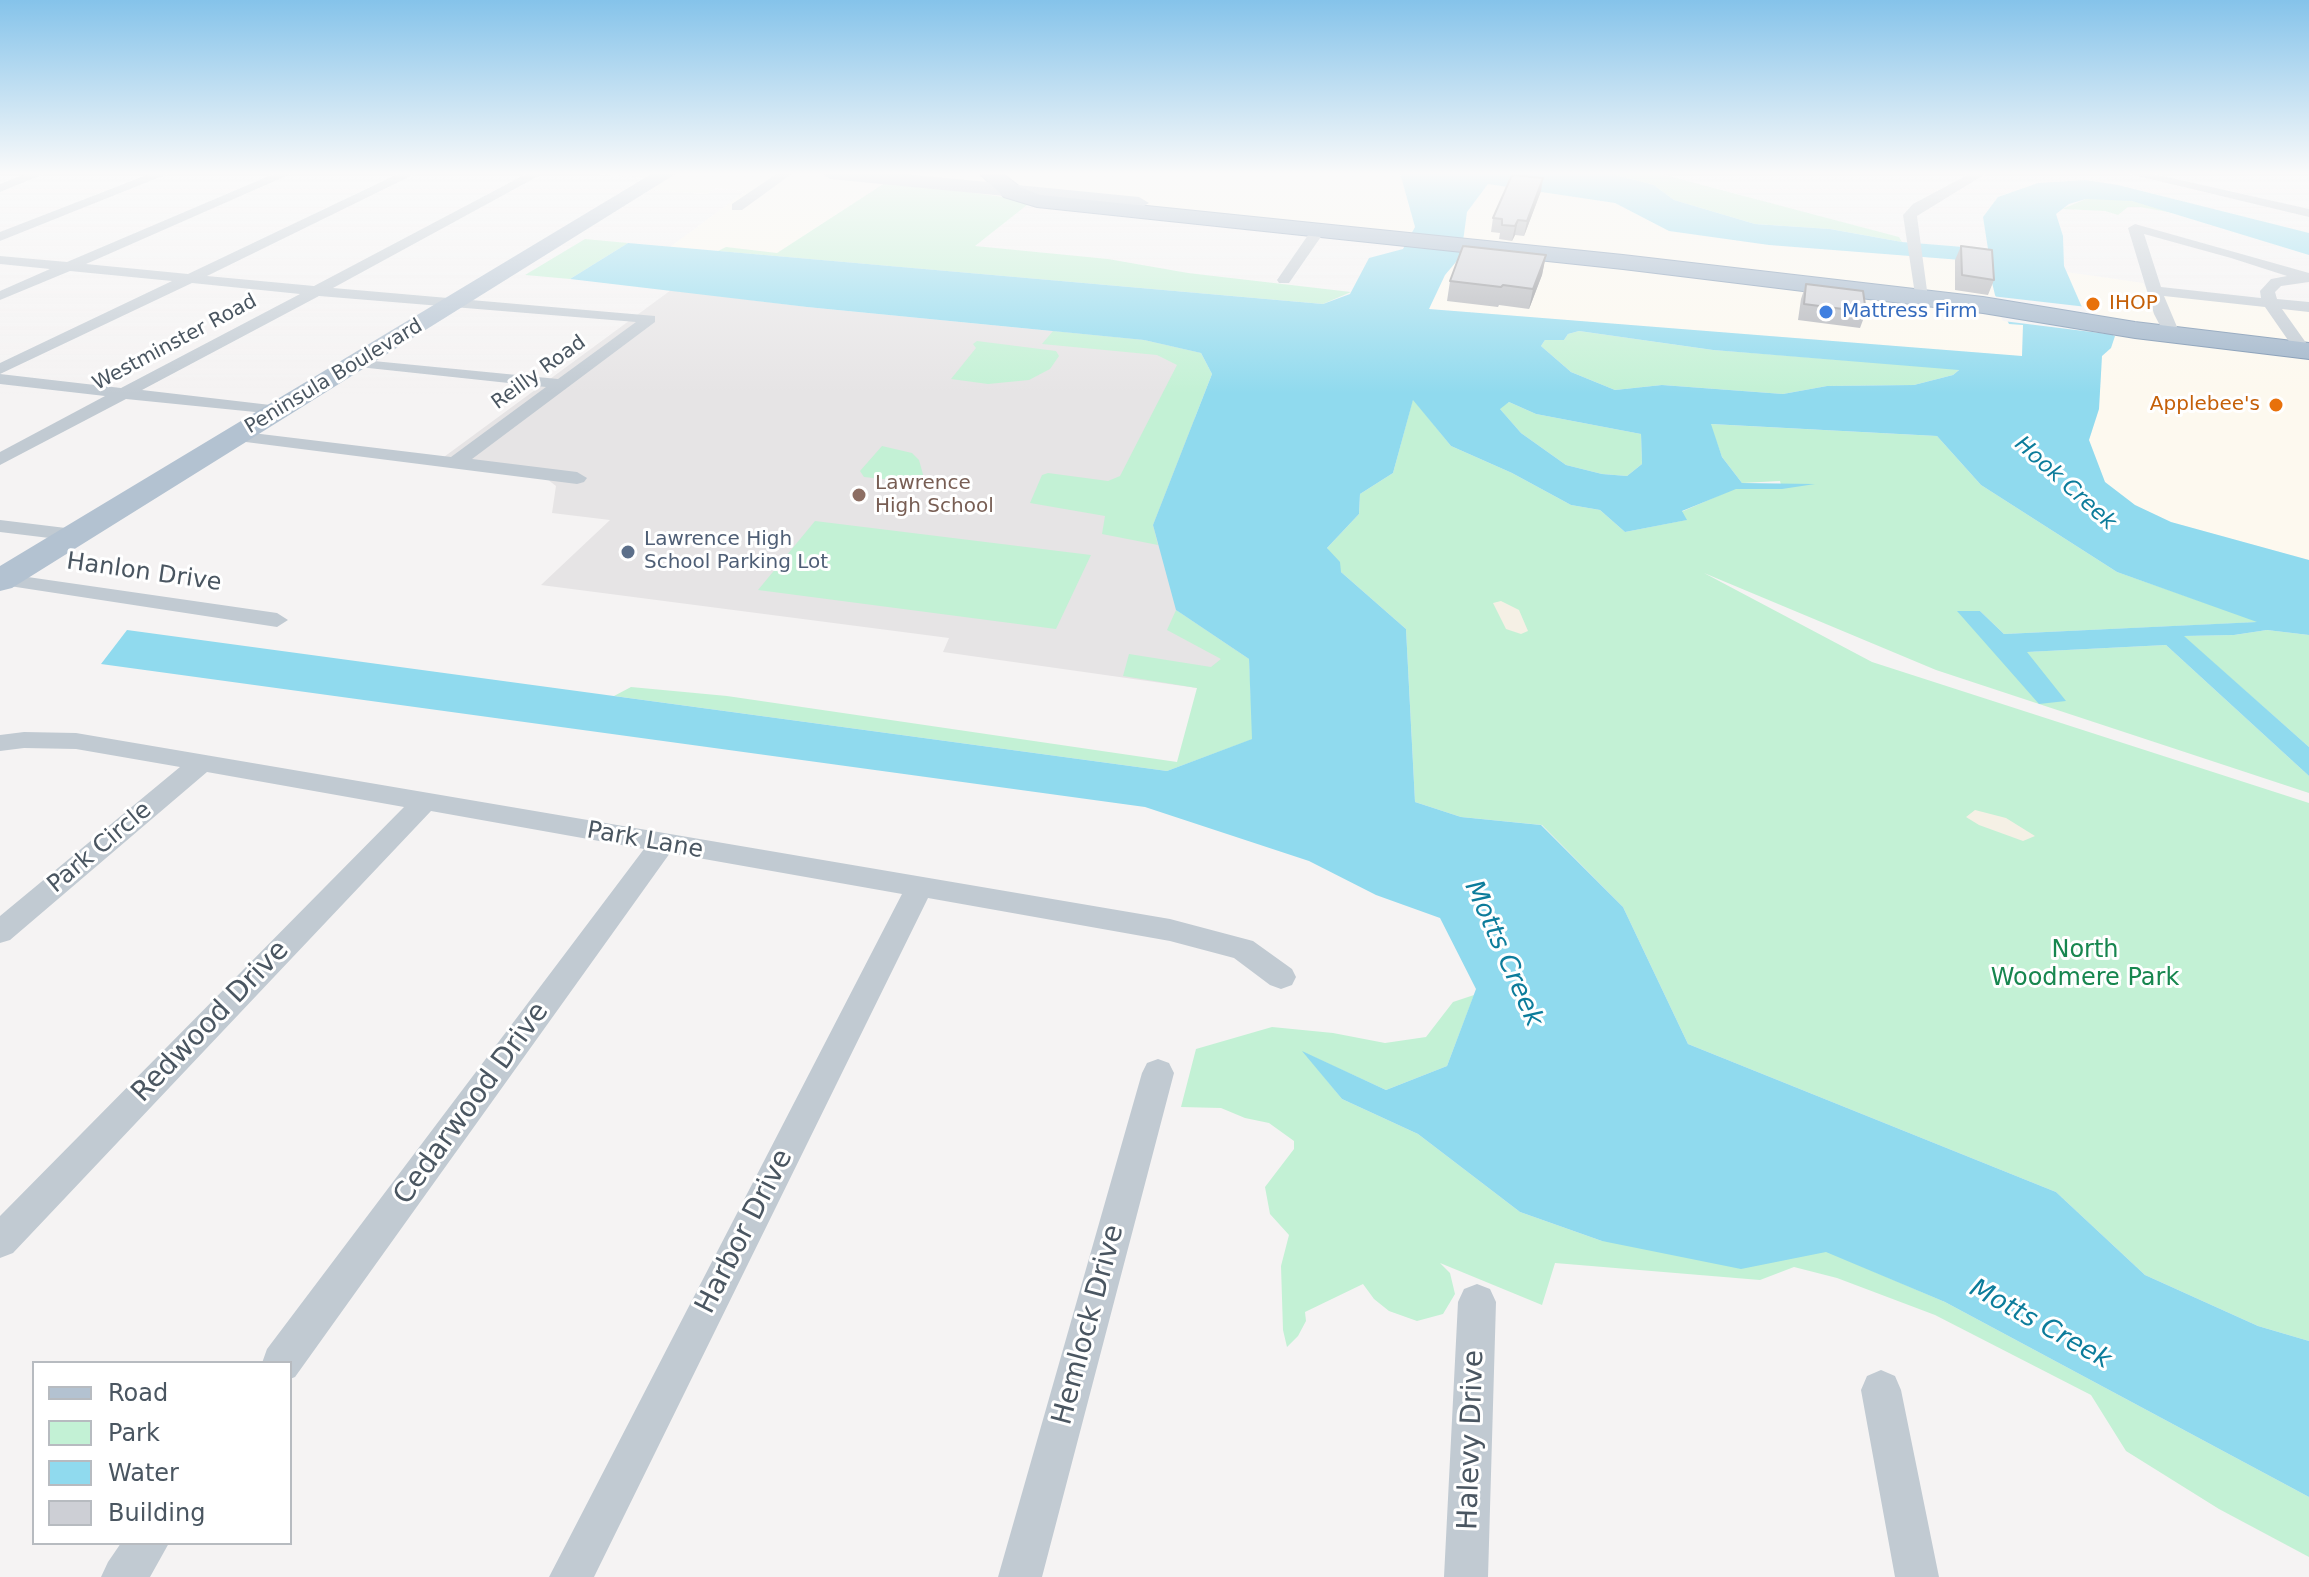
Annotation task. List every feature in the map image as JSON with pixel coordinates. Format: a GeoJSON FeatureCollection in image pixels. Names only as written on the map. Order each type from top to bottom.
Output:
{"type":"FeatureCollection","features":[{"type":"Feature","properties":{"kind":"highway"},"geometry":{"type":"LineString","coordinates":[[1493,247],[2304,345]]}},
{"type":"Feature","properties":{"kind":"main road","name":"Peninsula Boulevard"},"geometry":{"type":"LineString","coordinates":[[1,580],[548,247]]}},
{"type":"Feature","properties":{"kind":"street"},"geometry":{"type":"LineString","coordinates":[[0,296],[114,247]]}},
{"type":"Feature","properties":{"kind":"street"},"geometry":{"type":"LineString","coordinates":[[0,369],[256,247]]}},
{"type":"Feature","properties":{"kind":"street","name":"Westminster Road"},"geometry":{"type":"LineString","coordinates":[[0,459],[400,247]]}},
{"type":"Feature","properties":{"kind":"street"},"geometry":{"type":"LineString","coordinates":[[1284,280],[1302,247]]}},
{"type":"Feature","properties":{"kind":"street"},"geometry":{"type":"LineString","coordinates":[[1914,247],[1921,298]]}},
{"type":"Feature","properties":{"kind":"street"},"geometry":{"type":"LineString","coordinates":[[2141,247],[2169,329]]}},
{"type":"Feature","properties":{"kind":"street"},"geometry":{"type":"LineString","coordinates":[[2201,247],[2308,277]]}},
{"type":"Feature","properties":{"kind":"street"},"geometry":{"type":"LineString","coordinates":[[0,260],[456,303]]}},
{"type":"Feature","properties":{"kind":"street"},"geometry":{"type":"LineString","coordinates":[[2304,345],[2270,303],[2267,291],[2270,285],[2308,277]]}},
{"type":"Feature","properties":{"kind":"street"},"geometry":{"type":"LineString","coordinates":[[2154,291],[2309,307]]}},
{"type":"Feature","properties":{"kind":"street","name":"Reilly Road"},"geometry":{"type":"LineString","coordinates":[[455,463],[553,384],[650,319],[456,303]]}},
{"type":"Feature","properties":{"kind":"street"},"geometry":{"type":"LineString","coordinates":[[359,362],[553,384]]}},
{"type":"Feature","properties":{"kind":"street"},"geometry":{"type":"LineString","coordinates":[[0,379],[279,411]]}},
{"type":"Feature","properties":{"kind":"street"},"geometry":{"type":"LineString","coordinates":[[236,436],[577,478]]}},
{"type":"Feature","properties":{"kind":"street"},"geometry":{"type":"LineString","coordinates":[[0,526],[74,535]]}},
{"type":"Feature","properties":{"kind":"street","name":"Hanlon Drive"},"geometry":{"type":"LineString","coordinates":[[1,580],[277,620]]}},
{"type":"Feature","properties":{"kind":"street","name":"Park Lane"},"geometry":{"type":"LineString","coordinates":[[0,743],[76,741],[1170,930],[1243,949],[1281,977]]}},
{"type":"Feature","properties":{"kind":"street","name":"Park Circle"},"geometry":{"type":"LineString","coordinates":[[0,932],[200,764]]}},
{"type":"Feature","properties":{"kind":"street","name":"Redwood Drive"},"geometry":{"type":"LineString","coordinates":[[0,1241],[423,803]]}},
{"type":"Feature","properties":{"kind":"street","name":"Cedarwood Drive"},"geometry":{"type":"LineString","coordinates":[[282,1361],[662,844]]}},
{"type":"Feature","properties":{"kind":"street","name":"Harbor Drive"},"geometry":{"type":"LineString","coordinates":[[571,1577],[919,888]]}},
{"type":"Feature","properties":{"kind":"street","name":"Hemlock Drive"},"geometry":{"type":"LineString","coordinates":[[1020,1577],[1158,1073]]}},
{"type":"Feature","properties":{"kind":"street","name":"Halevy Drive"},"geometry":{"type":"LineString","coordinates":[[1466,1577],[1477,1302]]}},
{"type":"Feature","properties":{"kind":"street"},"geometry":{"type":"LineString","coordinates":[[1881,1390],[1917,1577]]}},
{"type":"Feature","properties":{"kind":"street"},"geometry":{"type":"LineString","coordinates":[[123,1577],[147,1545]]}},
{"type":"Feature","properties":{"kind":"shaded area"},"geometry":{"type":"Polygon","coordinates":[[[670,247],[787,247],[777,253],[726,247],[718,251],[670,247]]]}},
{"type":"Feature","properties":{"kind":"shaded area"},"geometry":{"type":"Polygon","coordinates":[[[1462,247],[1789,247],[1987,262],[1995,295],[2009,323],[2023,325],[2022,356],[1429,309],[1445,275],[1461,256],[1462,247]]]}},
{"type":"Feature","properties":{"kind":"shaded area"},"geometry":{"type":"Polygon","coordinates":[[[2066,272],[2143,283],[2145,287],[2309,308],[2309,560],[2171,522],[2135,505],[2105,482],[2089,440],[2099,409],[2102,356],[2111,348],[2081,305],[2066,272]]]}},
{"type":"Feature","properties":{"kind":"shaded area","name":"Lawrence High School"},"geometry":{"type":"Polygon","coordinates":[[[671,290],[807,307],[1144,340],[1201,353],[1176,610],[1249,659],[1211,690],[943,652],[949,638],[541,585],[610,520],[552,513],[556,486],[547,479],[433,465],[671,290]]]}},
{"type":"Feature","properties":{"kind":"green space"},"geometry":{"type":"Polygon","coordinates":[[[572,247],[622,247],[570,279],[525,275],[572,247]]]}},
{"type":"Feature","properties":{"kind":"green space"},"geometry":{"type":"Polygon","coordinates":[[[726,247],[777,253],[787,247],[981,247],[1108,259],[1188,273],[1351,292],[1323,304],[718,251],[726,247]]]}},
{"type":"Feature","properties":{"kind":"green space"},"geometry":{"type":"Polygon","coordinates":[[[1053,331],[1144,340],[1201,353],[1212,374],[1153,525],[1158,545],[1102,534],[1105,516],[1030,503],[1042,475],[1048,473],[1108,481],[1120,476],[1177,365],[1157,355],[1042,344],[1053,331]]]}},
{"type":"Feature","properties":{"kind":"green space"},"geometry":{"type":"Polygon","coordinates":[[[1579,331],[1713,350],[1960,369],[1953,375],[1914,385],[1827,386],[1783,394],[1662,385],[1615,390],[1571,372],[1541,346],[1545,340],[1564,340],[1568,334],[1579,331]]]}},
{"type":"Feature","properties":{"kind":"green space"},"geometry":{"type":"Polygon","coordinates":[[[977,341],[1056,351],[1059,356],[1050,369],[1029,380],[988,384],[951,379],[976,348],[973,344],[977,341]]]}},
{"type":"Feature","properties":{"kind":"green space","name":"North Woodmere Park"},"geometry":{"type":"Polygon","coordinates":[[[1413,399],[1451,446],[1512,473],[1571,505],[1600,510],[1625,532],[1686,520],[1681,512],[1736,488],[1782,489],[1780,481],[1742,483],[1722,457],[1710,424],[1937,436],[1981,485],[2117,572],[2260,622],[2004,634],[1980,611],[1958,611],[2026,652],[2166,645],[2309,776],[2309,793],[1936,670],[1704,573],[1872,662],[2309,803],[2309,1341],[2258,1326],[2145,1275],[2056,1192],[1688,1044],[1623,907],[1542,825],[1461,817],[1415,802],[1406,629],[1341,572],[1327,548],[1359,514],[1360,494],[1393,473],[1413,399]]]}},
{"type":"Feature","properties":{"kind":"green space"},"geometry":{"type":"Polygon","coordinates":[[[1509,402],[1536,414],[1641,434],[1642,464],[1627,476],[1602,474],[1566,465],[1521,433],[1499,408],[1509,402]]]}},
{"type":"Feature","properties":{"kind":"green space"},"geometry":{"type":"Polygon","coordinates":[[[882,446],[912,453],[919,460],[924,478],[920,483],[864,477],[860,471],[882,446]]]}},
{"type":"Feature","properties":{"kind":"green space"},"geometry":{"type":"Polygon","coordinates":[[[815,521],[1091,555],[1056,629],[758,590],[815,521]]]}},
{"type":"Feature","properties":{"kind":"green space"},"geometry":{"type":"Polygon","coordinates":[[[1176,610],[1249,659],[1253,739],[1167,771],[614,696],[631,687],[727,696],[1177,762],[1197,688],[1123,676],[1129,654],[1211,667],[1221,659],[1167,630],[1176,610]]]}},
{"type":"Feature","properties":{"kind":"green space"},"geometry":{"type":"Polygon","coordinates":[[[2267,630],[2309,635],[2309,747],[2183,636],[2234,635],[2267,630]]]}},
{"type":"Feature","properties":{"kind":"green space"},"geometry":{"type":"Polygon","coordinates":[[[1474,995],[1447,1066],[1386,1090],[1305,1053],[1342,1099],[1418,1134],[1520,1212],[1602,1241],[1826,1251],[1945,1302],[2309,1497],[2309,1557],[2219,1509],[2126,1451],[2091,1395],[1935,1315],[1837,1278],[1794,1267],[1760,1280],[1555,1263],[1542,1305],[1440,1263],[1450,1273],[1455,1294],[1443,1314],[1417,1321],[1389,1311],[1374,1299],[1363,1284],[1305,1312],[1306,1321],[1287,1347],[1283,1330],[1281,1266],[1289,1235],[1270,1214],[1265,1187],[1294,1149],[1294,1141],[1269,1123],[1221,1108],[1181,1107],[1196,1049],[1272,1027],[1333,1033],[1385,1043],[1426,1037],[1453,1002],[1474,995]]]}},
{"type":"Feature","properties":{"kind":"sand"},"geometry":{"type":"Polygon","coordinates":[[[1501,601],[1519,610],[1528,631],[1521,634],[1506,629],[1493,603],[1501,601]]]}},
{"type":"Feature","properties":{"kind":"sand"},"geometry":{"type":"Polygon","coordinates":[[[1975,810],[2006,818],[2035,836],[2023,841],[1979,825],[1966,817],[1975,810]]]}},
{"type":"Feature","properties":{"kind":"water"},"geometry":{"type":"Polygon","coordinates":[[[622,247],[669,247],[1323,304],[1350,294],[1369,258],[1403,249],[1462,247],[1461,256],[1445,275],[1429,309],[2022,356],[2023,325],[2009,324],[1995,295],[1987,262],[1789,247],[1988,249],[1988,247],[2063,247],[2064,266],[2081,305],[2095,328],[2115,336],[2111,348],[2102,356],[2099,409],[2089,440],[2105,482],[2135,505],[2171,522],[2309,560],[2309,635],[2267,630],[2234,635],[2184,636],[2309,747],[2309,776],[2166,645],[2027,652],[2066,701],[2039,704],[1957,611],[1980,611],[2004,634],[2257,622],[2117,572],[1981,485],[1937,436],[1711,424],[1722,457],[1742,483],[1815,484],[1782,489],[1736,489],[1682,511],[1687,520],[1625,532],[1600,510],[1571,505],[1512,473],[1451,446],[1413,400],[1393,473],[1360,494],[1359,514],[1327,548],[1340,562],[1341,572],[1406,629],[1415,802],[1461,817],[1541,825],[1623,907],[1688,1044],[2056,1192],[2145,1275],[2258,1326],[2309,1341],[2309,1497],[1945,1302],[1826,1252],[1741,1269],[1602,1241],[1520,1212],[1418,1134],[1342,1099],[1302,1051],[1386,1090],[1447,1066],[1476,989],[1440,918],[1376,895],[1309,861],[1145,807],[101,664],[127,630],[1167,771],[1252,739],[1249,659],[1176,610],[1153,525],[1212,374],[1201,353],[1144,340],[807,307],[570,279],[622,247]],[[1579,331],[1568,334],[1564,340],[1545,340],[1541,346],[1571,372],[1615,390],[1662,385],[1783,394],[1827,386],[1914,385],[1953,375],[1959,370],[1713,350],[1579,331]],[[1509,402],[1500,409],[1521,433],[1566,465],[1602,474],[1627,476],[1642,464],[1641,434],[1536,414],[1509,402]]]}},
{"type":"Feature","properties":{"kind":"water"},"geometry":{"type":"Polygon","coordinates":[[[2281,247],[2309,247],[2309,255],[2281,247]]]}},
{"type":"Feature","properties":{"kind":"pier"},"geometry":{"type":"Polygon","coordinates":[[[1991,296],[2087,307],[2098,325],[2116,335],[2003,321],[1991,296]]]}},
{"type":"Feature","properties":{"kind":"building"},"geometry":{"type":"Polygon","coordinates":[[[1463,247],[1546,255],[1533,289],[1450,281],[1463,247]]]}},
{"type":"Feature","properties":{"kind":"building"},"geometry":{"type":"Polygon","coordinates":[[[1961,247],[1992,250],[1994,280],[1962,275],[1961,247]]]}},
{"type":"Feature","properties":{"kind":"building"},"geometry":{"type":"Polygon","coordinates":[[[1806,284],[1863,291],[1866,312],[1804,304],[1806,284]]]}},
{"type":"Feature","properties":{"kind":"place","name":"IHOP"},"geometry":{"type":"Point","coordinates":[2093,304]}},
{"type":"Feature","properties":{"kind":"place","name":"Mattress Firm"},"geometry":{"type":"Point","coordinates":[1826,312]}},
{"type":"Feature","properties":{"kind":"place","name":"Applebee's"},"geometry":{"type":"Point","coordinates":[2276,405]}},
{"type":"Feature","properties":{"kind":"place","name":"Lawrence High School"},"geometry":{"type":"Point","coordinates":[859,495]}},
{"type":"Feature","properties":{"kind":"place","name":"Lawrence High School Parking Lot"},"geometry":{"type":"Point","coordinates":[628,552]}},
{"type":"Feature","properties":{"kind":"water label","name":"Hook Creek"},"geometry":{"type":"Point","coordinates":[2065,484]}},
{"type":"Feature","properties":{"kind":"water label","name":"Motts Creek"},"geometry":{"type":"Point","coordinates":[1503,954]}},
{"type":"Feature","properties":{"kind":"water label","name":"Motts Creek"},"geometry":{"type":"Point","coordinates":[2040,1325]}}]}
